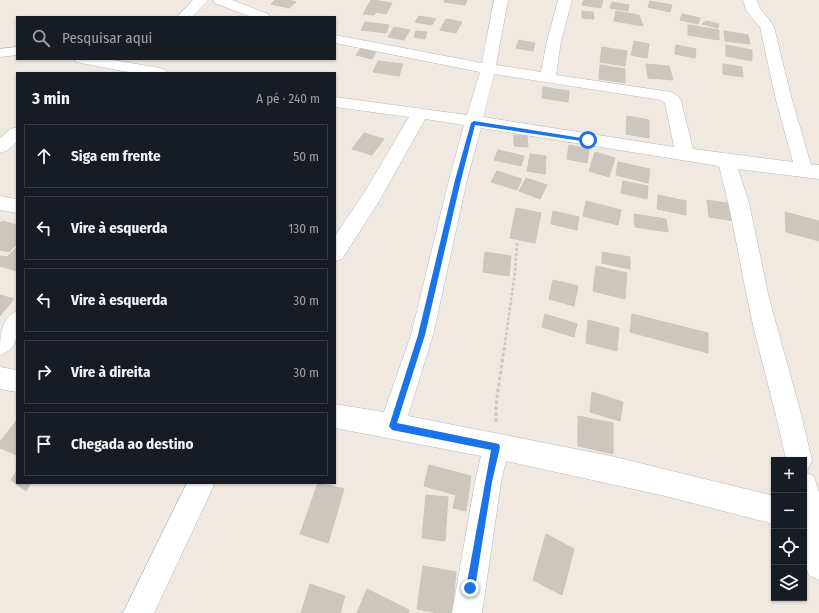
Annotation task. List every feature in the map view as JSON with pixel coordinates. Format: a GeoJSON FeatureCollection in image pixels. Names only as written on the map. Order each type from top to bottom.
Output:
{"type":"FeatureCollection","features":[{"type":"Feature","properties":{"kind":"street"},"geometry":{"type":"LineString","coordinates":[[185,16],[201,0]]}},
{"type":"Feature","properties":{"kind":"street"},"geometry":{"type":"LineString","coordinates":[[220,0],[260,16]]}},
{"type":"Feature","properties":{"kind":"street"},"geometry":{"type":"LineString","coordinates":[[392,426],[422,335],[458,180],[488,69],[501,0]]}},
{"type":"Feature","properties":{"kind":"street"},"geometry":{"type":"LineString","coordinates":[[548,78],[554,41],[565,0]]}},
{"type":"Feature","properties":{"kind":"street"},"geometry":{"type":"LineString","coordinates":[[336,102],[685,155],[812,172],[784,100],[775,55],[766,26],[764,21],[754,14],[751,8],[750,0]]}},
{"type":"Feature","properties":{"kind":"street"},"geometry":{"type":"LineString","coordinates":[[336,39],[488,69],[664,96],[673,101],[685,155]]}},
{"type":"Feature","properties":{"kind":"street"},"geometry":{"type":"LineString","coordinates":[[0,53],[16,51]]}},
{"type":"Feature","properties":{"kind":"street"},"geometry":{"type":"LineString","coordinates":[[86,60],[156,68]]}},
{"type":"Feature","properties":{"kind":"street"},"geometry":{"type":"LineString","coordinates":[[84,72],[96,62]]}},
{"type":"Feature","properties":{"kind":"street"},"geometry":{"type":"LineString","coordinates":[[337,246],[371,198],[420,114]]}},
{"type":"Feature","properties":{"kind":"street"},"geometry":{"type":"LineString","coordinates":[[0,147],[16,134]]}},
{"type":"Feature","properties":{"kind":"street"},"geometry":{"type":"LineString","coordinates":[[726,161],[739,203],[758,298],[788,410],[798,457]]}},
{"type":"Feature","properties":{"kind":"street"},"geometry":{"type":"LineString","coordinates":[[0,203],[16,206]]}},
{"type":"Feature","properties":{"kind":"street"},"geometry":{"type":"LineString","coordinates":[[0,345],[16,322]]}},
{"type":"Feature","properties":{"kind":"street"},"geometry":{"type":"LineString","coordinates":[[0,378],[16,381]]}},
{"type":"Feature","properties":{"kind":"street"},"geometry":{"type":"LineString","coordinates":[[336,416],[392,426],[631,475],[771,509]]}},
{"type":"Feature","properties":{"kind":"street"},"geometry":{"type":"LineString","coordinates":[[467,613],[488,482],[496,447]]}},
{"type":"Feature","properties":{"kind":"street"},"geometry":{"type":"LineString","coordinates":[[138,613],[201,484]]}},
{"type":"Feature","properties":{"kind":"street"},"geometry":{"type":"LineString","coordinates":[[805,493],[808,519],[819,565]]}},
{"type":"Feature","properties":{"kind":"path"},"geometry":{"type":"LineString","coordinates":[[496,447],[496,404],[515,272],[517,243]]}},
{"type":"Feature","properties":{"kind":"building"},"geometry":{"type":"Polygon","coordinates":[[[275,0],[288,0],[296,2],[289,8],[271,4],[275,0]]]}},
{"type":"Feature","properties":{"kind":"building"},"geometry":{"type":"Polygon","coordinates":[[[371,0],[392,3],[386,14],[376,12],[374,15],[363,14],[371,0]]]}},
{"type":"Feature","properties":{"kind":"building"},"geometry":{"type":"Polygon","coordinates":[[[445,0],[467,0],[465,5],[444,2],[445,0]]]}},
{"type":"Feature","properties":{"kind":"building"},"geometry":{"type":"Polygon","coordinates":[[[584,0],[603,0],[601,8],[582,5],[584,0]]]}},
{"type":"Feature","properties":{"kind":"building"},"geometry":{"type":"Polygon","coordinates":[[[650,1],[672,5],[670,12],[648,7],[650,1]]]}},
{"type":"Feature","properties":{"kind":"building"},"geometry":{"type":"Polygon","coordinates":[[[612,2],[629,5],[628,11],[610,8],[612,2]]]}},
{"type":"Feature","properties":{"kind":"building"},"geometry":{"type":"Polygon","coordinates":[[[582,11],[593,12],[594,19],[582,18],[582,11]]]}},
{"type":"Feature","properties":{"kind":"building"},"geometry":{"type":"Polygon","coordinates":[[[616,11],[639,15],[643,26],[614,21],[616,11]]]}},
{"type":"Feature","properties":{"kind":"building"},"geometry":{"type":"Polygon","coordinates":[[[682,14],[700,18],[698,24],[680,20],[682,14]]]}},
{"type":"Feature","properties":{"kind":"building"},"geometry":{"type":"Polygon","coordinates":[[[419,16],[436,19],[432,25],[415,22],[419,16]]]}},
{"type":"Feature","properties":{"kind":"building"},"geometry":{"type":"Polygon","coordinates":[[[446,19],[462,22],[456,33],[440,30],[446,19]]]}},
{"type":"Feature","properties":{"kind":"building"},"geometry":{"type":"Polygon","coordinates":[[[706,21],[719,24],[718,28],[702,24],[706,21]]]}},
{"type":"Feature","properties":{"kind":"building"},"geometry":{"type":"Polygon","coordinates":[[[365,22],[389,25],[386,33],[361,30],[365,22]]]}},
{"type":"Feature","properties":{"kind":"building"},"geometry":{"type":"Polygon","coordinates":[[[688,25],[719,30],[719,40],[688,35],[688,25]]]}},
{"type":"Feature","properties":{"kind":"building"},"geometry":{"type":"Polygon","coordinates":[[[394,27],[410,30],[404,40],[388,37],[394,27]]]}},
{"type":"Feature","properties":{"kind":"building"},"geometry":{"type":"Polygon","coordinates":[[[416,31],[427,32],[425,39],[414,37],[416,31]]]}},
{"type":"Feature","properties":{"kind":"building"},"geometry":{"type":"Polygon","coordinates":[[[724,31],[748,35],[750,44],[725,41],[724,31]]]}},
{"type":"Feature","properties":{"kind":"building"},"geometry":{"type":"Polygon","coordinates":[[[519,40],[535,43],[533,51],[516,48],[519,40]]]}},
{"type":"Feature","properties":{"kind":"building"},"geometry":{"type":"Polygon","coordinates":[[[634,41],[649,44],[647,58],[631,55],[634,41]]]}},
{"type":"Feature","properties":{"kind":"building"},"geometry":{"type":"Polygon","coordinates":[[[676,45],[696,49],[695,58],[675,54],[676,45]]]}},
{"type":"Feature","properties":{"kind":"building"},"geometry":{"type":"Polygon","coordinates":[[[726,45],[752,50],[752,61],[726,56],[726,45]]]}},
{"type":"Feature","properties":{"kind":"building"},"geometry":{"type":"Polygon","coordinates":[[[602,47],[627,51],[625,66],[600,62],[602,47]]]}},
{"type":"Feature","properties":{"kind":"building"},"geometry":{"type":"Polygon","coordinates":[[[361,48],[376,52],[372,59],[356,55],[361,48]]]}},
{"type":"Feature","properties":{"kind":"building"},"geometry":{"type":"Polygon","coordinates":[[[378,61],[403,64],[399,76],[373,72],[378,61]]]}},
{"type":"Feature","properties":{"kind":"building"},"geometry":{"type":"Polygon","coordinates":[[[646,64],[669,66],[673,80],[648,78],[646,64]]]}},
{"type":"Feature","properties":{"kind":"building"},"geometry":{"type":"Polygon","coordinates":[[[723,64],[742,67],[743,77],[723,74],[723,64]]]}},
{"type":"Feature","properties":{"kind":"building"},"geometry":{"type":"Polygon","coordinates":[[[600,65],[625,69],[625,83],[599,79],[600,65]]]}},
{"type":"Feature","properties":{"kind":"building"},"geometry":{"type":"Polygon","coordinates":[[[543,87],[569,91],[568,102],[542,98],[543,87]]]}},
{"type":"Feature","properties":{"kind":"building"},"geometry":{"type":"Polygon","coordinates":[[[627,116],[649,120],[649,138],[626,134],[627,116]]]}},
{"type":"Feature","properties":{"kind":"building"},"geometry":{"type":"Polygon","coordinates":[[[364,133],[384,139],[372,155],[352,149],[364,133]]]}},
{"type":"Feature","properties":{"kind":"building"},"geometry":{"type":"Polygon","coordinates":[[[514,135],[527,136],[528,147],[514,146],[514,135]]]}},
{"type":"Feature","properties":{"kind":"building"},"geometry":{"type":"Polygon","coordinates":[[[569,145],[589,149],[587,163],[567,159],[569,145]]]}},
{"type":"Feature","properties":{"kind":"building"},"geometry":{"type":"Polygon","coordinates":[[[498,150],[524,156],[521,166],[494,160],[498,150]]]}},
{"type":"Feature","properties":{"kind":"building"},"geometry":{"type":"Polygon","coordinates":[[[595,152],[615,158],[609,177],[589,171],[595,152]]]}},
{"type":"Feature","properties":{"kind":"building"},"geometry":{"type":"Polygon","coordinates":[[[530,154],[546,156],[545,174],[527,171],[530,154]]]}},
{"type":"Feature","properties":{"kind":"building"},"geometry":{"type":"Polygon","coordinates":[[[618,162],[650,169],[648,183],[616,175],[618,162]]]}},
{"type":"Feature","properties":{"kind":"building"},"geometry":{"type":"Polygon","coordinates":[[[497,171],[522,179],[517,190],[491,182],[497,171]]]}},
{"type":"Feature","properties":{"kind":"building"},"geometry":{"type":"Polygon","coordinates":[[[526,178],[547,185],[540,199],[519,191],[526,178]]]}},
{"type":"Feature","properties":{"kind":"building"},"geometry":{"type":"Polygon","coordinates":[[[623,181],[648,186],[647,199],[621,193],[623,181]]]}},
{"type":"Feature","properties":{"kind":"building"},"geometry":{"type":"Polygon","coordinates":[[[658,195],[686,201],[686,215],[657,209],[658,195]]]}},
{"type":"Feature","properties":{"kind":"building"},"geometry":{"type":"Polygon","coordinates":[[[707,200],[732,204],[735,221],[709,217],[707,200]]]}},
{"type":"Feature","properties":{"kind":"building"},"geometry":{"type":"Polygon","coordinates":[[[586,201],[621,210],[618,225],[583,216],[586,201]]]}},
{"type":"Feature","properties":{"kind":"building"},"geometry":{"type":"Polygon","coordinates":[[[516,208],[541,213],[535,243],[510,238],[516,208]]]}},
{"type":"Feature","properties":{"kind":"building"},"geometry":{"type":"Polygon","coordinates":[[[553,211],[579,217],[577,230],[551,224],[553,211]]]}},
{"type":"Feature","properties":{"kind":"building"},"geometry":{"type":"Polygon","coordinates":[[[785,212],[819,221],[819,241],[786,232],[785,212]]]}},
{"type":"Feature","properties":{"kind":"building"},"geometry":{"type":"Polygon","coordinates":[[[634,214],[666,219],[668,232],[635,227],[634,214]]]}},
{"type":"Feature","properties":{"kind":"building"},"geometry":{"type":"Polygon","coordinates":[[[2,221],[16,225],[16,245],[9,252],[0,250],[0,223],[2,221]]]}},
{"type":"Feature","properties":{"kind":"building"},"geometry":{"type":"Polygon","coordinates":[[[16,248],[16,271],[0,266],[0,256],[7,257],[16,248]]]}},
{"type":"Feature","properties":{"kind":"building"},"geometry":{"type":"Polygon","coordinates":[[[485,252],[511,256],[509,276],[483,272],[485,252]]]}},
{"type":"Feature","properties":{"kind":"building"},"geometry":{"type":"Polygon","coordinates":[[[602,252],[630,257],[630,269],[602,263],[602,252]]]}},
{"type":"Feature","properties":{"kind":"building"},"geometry":{"type":"Polygon","coordinates":[[[596,266],[627,273],[625,299],[593,291],[596,266]]]}},
{"type":"Feature","properties":{"kind":"building"},"geometry":{"type":"Polygon","coordinates":[[[553,280],[578,286],[574,306],[549,299],[553,280]]]}},
{"type":"Feature","properties":{"kind":"building"},"geometry":{"type":"Polygon","coordinates":[[[0,295],[14,299],[0,316],[0,295]]]}},
{"type":"Feature","properties":{"kind":"building"},"geometry":{"type":"Polygon","coordinates":[[[545,314],[577,324],[574,337],[542,327],[545,314]]]}},
{"type":"Feature","properties":{"kind":"building"},"geometry":{"type":"Polygon","coordinates":[[[632,314],[708,333],[708,353],[630,332],[632,314]]]}},
{"type":"Feature","properties":{"kind":"building"},"geometry":{"type":"Polygon","coordinates":[[[588,320],[619,328],[617,351],[586,343],[588,320]]]}},
{"type":"Feature","properties":{"kind":"building"},"geometry":{"type":"Polygon","coordinates":[[[592,392],[623,402],[620,421],[590,412],[592,392]]]}},
{"type":"Feature","properties":{"kind":"building"},"geometry":{"type":"Polygon","coordinates":[[[578,416],[613,423],[613,454],[578,446],[578,416]]]}},
{"type":"Feature","properties":{"kind":"building"},"geometry":{"type":"Polygon","coordinates":[[[16,421],[16,455],[0,448],[0,442],[16,421]]]}},
{"type":"Feature","properties":{"kind":"building"},"geometry":{"type":"Polygon","coordinates":[[[429,465],[471,476],[466,511],[453,508],[456,495],[424,486],[429,465]]]}},
{"type":"Feature","properties":{"kind":"building"},"geometry":{"type":"Polygon","coordinates":[[[16,472],[16,484],[11,480],[16,472]]]}},
{"type":"Feature","properties":{"kind":"building"},"geometry":{"type":"Polygon","coordinates":[[[16,484],[30,484],[26,491],[16,484]]]}},
{"type":"Feature","properties":{"kind":"building"},"geometry":{"type":"Polygon","coordinates":[[[318,484],[344,489],[328,543],[300,534],[318,484]]]}},
{"type":"Feature","properties":{"kind":"building"},"geometry":{"type":"Polygon","coordinates":[[[426,495],[448,497],[445,541],[422,538],[426,495]]]}},
{"type":"Feature","properties":{"kind":"building"},"geometry":{"type":"Polygon","coordinates":[[[546,534],[574,549],[562,595],[533,580],[546,534]]]}},
{"type":"Feature","properties":{"kind":"building"},"geometry":{"type":"Polygon","coordinates":[[[423,566],[456,572],[452,613],[438,613],[417,609],[423,566]]]}},
{"type":"Feature","properties":{"kind":"building"},"geometry":{"type":"Polygon","coordinates":[[[310,584],[345,596],[340,613],[301,613],[310,584]]]}},
{"type":"Feature","properties":{"kind":"building"},"geometry":{"type":"Polygon","coordinates":[[[367,589],[409,610],[408,613],[357,613],[367,589]]]}},
{"type":"Feature","properties":{"kind":"route"},"geometry":{"type":"LineString","coordinates":[[470,588],[488,482],[496,447],[392,426],[422,335],[458,180],[474,123],[588,140]]}}]}
